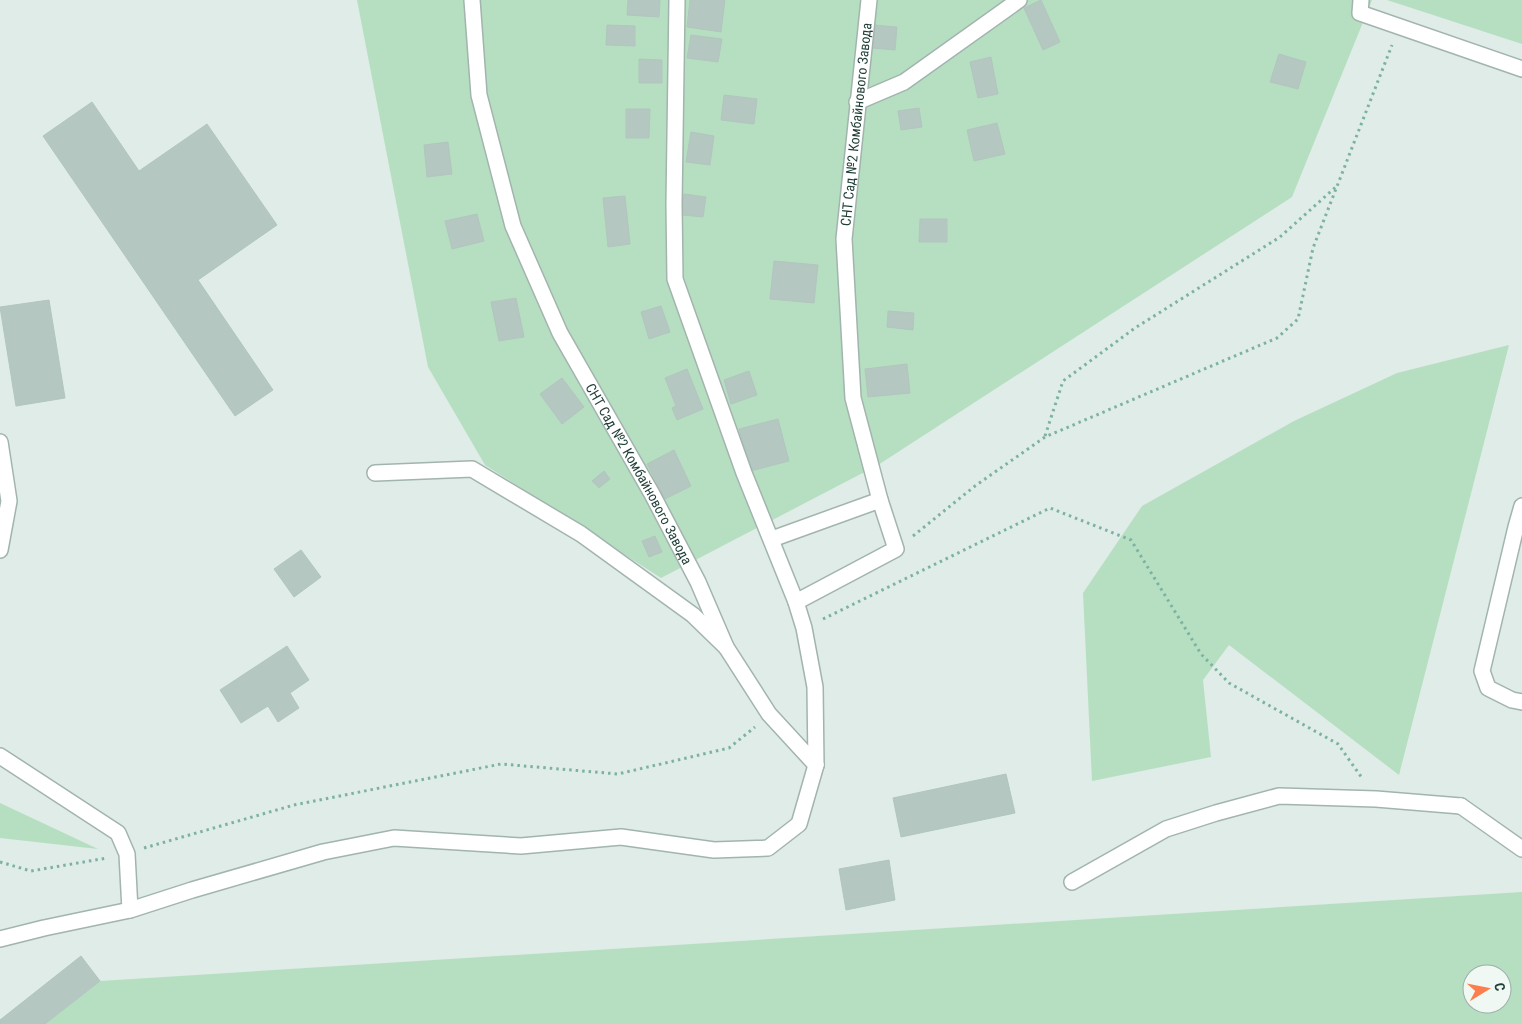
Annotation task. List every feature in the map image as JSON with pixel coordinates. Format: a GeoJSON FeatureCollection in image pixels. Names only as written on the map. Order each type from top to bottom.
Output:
{"type":"FeatureCollection","features":[{"type":"Feature","properties":{"kind":"street","name":"СНТ Сад №2 Комбайнового Завода"},"geometry":{"type":"LineString","coordinates":[[472,0],[480,95],[513,226],[560,333],[652,494],[698,582],[726,647],[770,714],[816,765]]}},
{"type":"Feature","properties":{"kind":"street"},"geometry":{"type":"LineString","coordinates":[[0,939],[130,910],[323,852],[394,838],[521,846],[621,837],[714,850],[768,848],[799,824],[816,765],[815,687],[804,628],[772,539],[744,473],[674,279],[677,0]]}},
{"type":"Feature","properties":{"kind":"street","name":"СНТ Сад №2 Комбайнового Завода"},"geometry":{"type":"LineString","coordinates":[[869,0],[844,239],[853,398],[880,500],[896,549]]}},
{"type":"Feature","properties":{"kind":"street"},"geometry":{"type":"LineString","coordinates":[[857,102],[904,82],[1019,0]]}},
{"type":"Feature","properties":{"kind":"street"},"geometry":{"type":"LineString","coordinates":[[1361,0],[1360,13],[1522,69]]}},
{"type":"Feature","properties":{"kind":"street"},"geometry":{"type":"LineString","coordinates":[[0,442],[9,501],[0,550]]}},
{"type":"Feature","properties":{"kind":"street"},"geometry":{"type":"LineString","coordinates":[[375,473],[472,469],[581,534],[693,615],[726,647]]}},
{"type":"Feature","properties":{"kind":"street"},"geometry":{"type":"LineString","coordinates":[[772,539],[880,500]]}},
{"type":"Feature","properties":{"kind":"street"},"geometry":{"type":"LineString","coordinates":[[1522,506],[1482,670],[1488,688],[1512,700],[1522,702]]}},
{"type":"Feature","properties":{"kind":"street"},"geometry":{"type":"LineString","coordinates":[[796,602],[896,549]]}},
{"type":"Feature","properties":{"kind":"street"},"geometry":{"type":"LineString","coordinates":[[0,756],[118,833],[127,854],[130,910]]}},
{"type":"Feature","properties":{"kind":"street"},"geometry":{"type":"LineString","coordinates":[[1072,882],[1166,829],[1279,796],[1376,798],[1461,806],[1522,849]]}},
{"type":"Feature","properties":{"kind":"path"},"geometry":{"type":"LineString","coordinates":[[896,549],[975,486],[1045,437],[1278,338],[1298,319],[1313,248],[1399,27]]}},
{"type":"Feature","properties":{"kind":"path"},"geometry":{"type":"LineString","coordinates":[[1045,437],[1063,381],[1135,328],[1280,236],[1338,184]]}},
{"type":"Feature","properties":{"kind":"path"},"geometry":{"type":"LineString","coordinates":[[804,628],[1050,508],[1131,540],[1201,654],[1229,683],[1338,744],[1376,798]]}},
{"type":"Feature","properties":{"kind":"path"},"geometry":{"type":"LineString","coordinates":[[0,862],[31,871],[127,854],[294,805],[502,764],[618,774],[729,748],[770,714]]}},
{"type":"Feature","properties":{"kind":"green space"},"geometry":{"type":"Polygon","coordinates":[[[357,0],[1372,0],[1292,197],[878,465],[661,578],[485,465],[428,367],[357,0]]]}},
{"type":"Feature","properties":{"kind":"green space"},"geometry":{"type":"Polygon","coordinates":[[[1387,0],[1522,0],[1522,44],[1387,0]]]}},
{"type":"Feature","properties":{"kind":"green space"},"geometry":{"type":"Polygon","coordinates":[[[1509,345],[1399,775],[1229,645],[1203,680],[1211,757],[1092,781],[1083,593],[1142,506],[1294,421],[1397,373],[1509,345]]]}},
{"type":"Feature","properties":{"kind":"green space"},"geometry":{"type":"Polygon","coordinates":[[[0,803],[98,849],[0,838],[0,803]]]}},
{"type":"Feature","properties":{"kind":"green space"},"geometry":{"type":"Polygon","coordinates":[[[1522,892],[1522,1024],[45,1024],[100,981],[1522,892]]]}},
{"type":"Feature","properties":{"kind":"building"},"geometry":{"type":"Polygon","coordinates":[[[628,0],[660,0],[659,17],[627,15],[628,0]]]}},
{"type":"Feature","properties":{"kind":"building"},"geometry":{"type":"Polygon","coordinates":[[[690,0],[725,0],[721,32],[687,27],[690,0]]]}},
{"type":"Feature","properties":{"kind":"building"},"geometry":{"type":"Polygon","coordinates":[[[1041,0],[1060,42],[1043,50],[1024,8],[1041,0]]]}},
{"type":"Feature","properties":{"kind":"building"},"geometry":{"type":"Polygon","coordinates":[[[607,25],[635,26],[635,46],[606,45],[607,25]]]}},
{"type":"Feature","properties":{"kind":"building"},"geometry":{"type":"Polygon","coordinates":[[[874,25],[897,27],[895,50],[872,48],[874,25]]]}},
{"type":"Feature","properties":{"kind":"building"},"geometry":{"type":"Polygon","coordinates":[[[691,35],[722,39],[718,62],[687,58],[691,35]]]}},
{"type":"Feature","properties":{"kind":"building"},"geometry":{"type":"Polygon","coordinates":[[[1279,54],[1306,62],[1298,89],[1270,82],[1279,54]]]}},
{"type":"Feature","properties":{"kind":"building"},"geometry":{"type":"Polygon","coordinates":[[[991,57],[998,94],[978,98],[970,62],[991,57]]]}},
{"type":"Feature","properties":{"kind":"building"},"geometry":{"type":"Polygon","coordinates":[[[639,59],[662,60],[662,83],[639,83],[639,59]]]}},
{"type":"Feature","properties":{"kind":"building"},"geometry":{"type":"Polygon","coordinates":[[[724,95],[757,99],[754,124],[721,120],[724,95]]]}},
{"type":"Feature","properties":{"kind":"building"},"geometry":{"type":"Polygon","coordinates":[[[92,102],[139,171],[207,124],[277,225],[198,280],[273,390],[235,416],[43,136],[92,102]]]}},
{"type":"Feature","properties":{"kind":"building"},"geometry":{"type":"Polygon","coordinates":[[[919,108],[922,127],[901,130],[898,111],[919,108]]]}},
{"type":"Feature","properties":{"kind":"building"},"geometry":{"type":"Polygon","coordinates":[[[626,109],[650,109],[649,138],[626,138],[626,109]]]}},
{"type":"Feature","properties":{"kind":"building"},"geometry":{"type":"Polygon","coordinates":[[[997,123],[1005,154],[974,161],[967,130],[997,123]]]}},
{"type":"Feature","properties":{"kind":"building"},"geometry":{"type":"Polygon","coordinates":[[[691,132],[714,136],[710,165],[686,162],[691,132]]]}},
{"type":"Feature","properties":{"kind":"building"},"geometry":{"type":"Polygon","coordinates":[[[448,142],[452,174],[427,177],[424,145],[448,142]]]}},
{"type":"Feature","properties":{"kind":"building"},"geometry":{"type":"Polygon","coordinates":[[[684,194],[706,197],[703,217],[682,215],[684,194]]]}},
{"type":"Feature","properties":{"kind":"building"},"geometry":{"type":"Polygon","coordinates":[[[625,196],[630,244],[608,247],[603,198],[625,196]]]}},
{"type":"Feature","properties":{"kind":"building"},"geometry":{"type":"Polygon","coordinates":[[[477,214],[484,241],[452,249],[445,221],[477,214]]]}},
{"type":"Feature","properties":{"kind":"building"},"geometry":{"type":"Polygon","coordinates":[[[920,219],[947,219],[947,242],[919,242],[920,219]]]}},
{"type":"Feature","properties":{"kind":"building"},"geometry":{"type":"Polygon","coordinates":[[[774,261],[818,265],[814,303],[770,299],[774,261]]]}},
{"type":"Feature","properties":{"kind":"building"},"geometry":{"type":"Polygon","coordinates":[[[516,298],[524,337],[499,341],[491,302],[516,298]]]}},
{"type":"Feature","properties":{"kind":"building"},"geometry":{"type":"Polygon","coordinates":[[[49,300],[65,398],[16,406],[0,307],[49,300]]]}},
{"type":"Feature","properties":{"kind":"building"},"geometry":{"type":"Polygon","coordinates":[[[661,306],[670,332],[649,339],[641,312],[661,306]]]}},
{"type":"Feature","properties":{"kind":"building"},"geometry":{"type":"Polygon","coordinates":[[[888,311],[914,313],[913,330],[887,327],[888,311]]]}},
{"type":"Feature","properties":{"kind":"building"},"geometry":{"type":"Polygon","coordinates":[[[907,364],[910,393],[868,397],[865,369],[907,364]]]}},
{"type":"Feature","properties":{"kind":"building"},"geometry":{"type":"Polygon","coordinates":[[[687,369],[703,409],[677,420],[672,408],[676,406],[665,378],[687,369]]]}},
{"type":"Feature","properties":{"kind":"building"},"geometry":{"type":"Polygon","coordinates":[[[749,371],[757,395],[731,404],[724,380],[749,371]]]}},
{"type":"Feature","properties":{"kind":"building"},"geometry":{"type":"Polygon","coordinates":[[[562,378],[584,407],[562,424],[540,394],[562,378]]]}},
{"type":"Feature","properties":{"kind":"building"},"geometry":{"type":"Polygon","coordinates":[[[778,419],[789,461],[751,471],[739,429],[778,419]]]}},
{"type":"Feature","properties":{"kind":"building"},"geometry":{"type":"Polygon","coordinates":[[[674,450],[691,486],[665,499],[647,464],[674,450]]]}},
{"type":"Feature","properties":{"kind":"building"},"geometry":{"type":"Polygon","coordinates":[[[604,471],[610,479],[599,488],[592,481],[604,471]]]}},
{"type":"Feature","properties":{"kind":"building"},"geometry":{"type":"Polygon","coordinates":[[[655,536],[662,552],[649,557],[642,541],[655,536]]]}},
{"type":"Feature","properties":{"kind":"building"},"geometry":{"type":"Polygon","coordinates":[[[301,550],[321,577],[294,597],[274,569],[301,550]]]}},
{"type":"Feature","properties":{"kind":"building"},"geometry":{"type":"Polygon","coordinates":[[[287,646],[309,680],[290,693],[299,708],[278,722],[268,706],[241,723],[220,690],[287,646]]]}},
{"type":"Feature","properties":{"kind":"building"},"geometry":{"type":"Polygon","coordinates":[[[1006,774],[1015,813],[901,837],[893,798],[1006,774]]]}},
{"type":"Feature","properties":{"kind":"building"},"geometry":{"type":"Polygon","coordinates":[[[889,860],[895,900],[846,910],[839,869],[889,860]]]}},
{"type":"Feature","properties":{"kind":"building"},"geometry":{"type":"Polygon","coordinates":[[[81,956],[100,981],[45,1024],[0,1024],[0,1020],[81,956]]]}}]}
